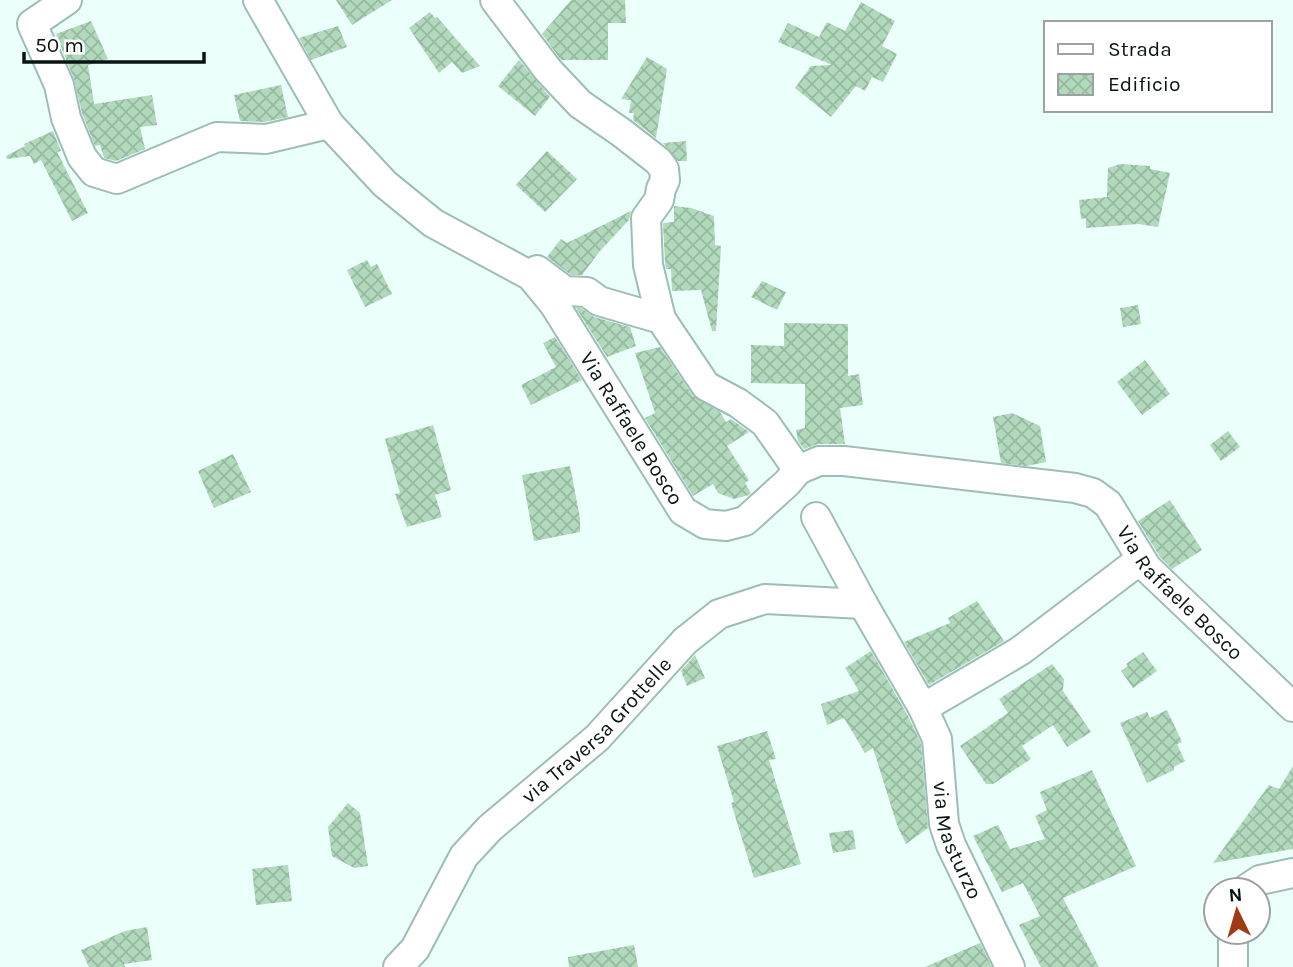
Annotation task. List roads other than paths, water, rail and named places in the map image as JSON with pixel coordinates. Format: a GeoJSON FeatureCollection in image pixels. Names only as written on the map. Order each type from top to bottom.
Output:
{"type":"FeatureCollection","features":[{"type":"Feature","properties":{"kind":"street"},"geometry":{"type":"LineString","coordinates":[[67,0],[32,24],[59,85],[66,118],[82,157],[94,172],[117,179],[217,137],[266,139],[330,124]]}},
{"type":"Feature","properties":{"kind":"street","name":"Via Raffaele Bosco"},"geometry":{"type":"LineString","coordinates":[[258,0],[330,124],[384,184],[433,223],[531,276],[554,304],[683,511],[705,524],[726,526],[745,521],[798,470],[818,461],[844,461],[1075,488],[1093,493],[1108,504],[1146,568],[1293,707]]}},
{"type":"Feature","properties":{"kind":"street"},"geometry":{"type":"LineString","coordinates":[[495,0],[548,70],[580,104],[631,140],[664,169],[665,180],[659,200],[646,218],[648,265],[662,318],[706,386],[738,403],[765,423],[798,470]]}},
{"type":"Feature","properties":{"kind":"street"},"geometry":{"type":"LineString","coordinates":[[433,223],[474,236],[530,265],[565,291],[587,292],[599,301],[662,318]]}},
{"type":"Feature","properties":{"kind":"street"},"geometry":{"type":"LineString","coordinates":[[816,517],[923,708],[1020,651],[1140,560]]}},
{"type":"Feature","properties":{"kind":"street","name":"via Traversa Grottelle"},"geometry":{"type":"LineString","coordinates":[[398,967],[415,949],[464,856],[490,828],[597,738],[685,641],[719,614],[765,599],[863,604]]}},
{"type":"Feature","properties":{"kind":"street","name":"via Masturzo"},"geometry":{"type":"LineString","coordinates":[[923,708],[937,739],[944,824],[951,845],[1010,967]]}},
{"type":"Feature","properties":{"kind":"street"},"geometry":{"type":"LineString","coordinates":[[1272,877],[1293,873]]}},
{"type":"Feature","properties":{"kind":"street"},"geometry":{"type":"LineString","coordinates":[[1233,946],[1233,967]]}}]}
